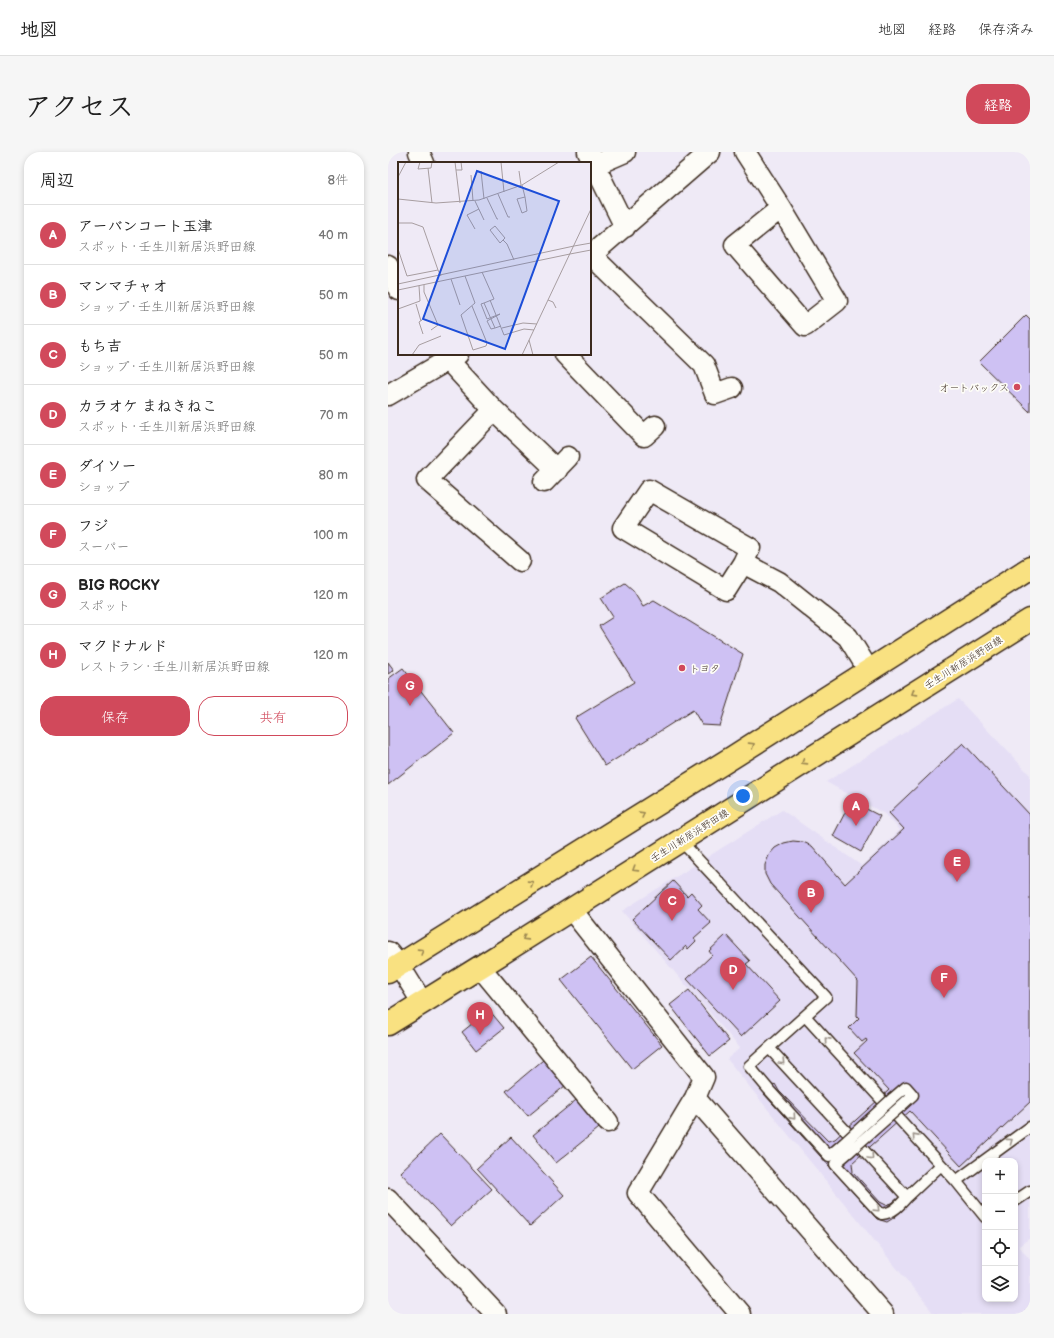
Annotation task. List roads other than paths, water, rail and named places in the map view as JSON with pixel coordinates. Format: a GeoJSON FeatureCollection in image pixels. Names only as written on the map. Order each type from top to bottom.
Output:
{"type":"FeatureCollection","features":[{"type":"Feature","properties":{"kind":"main road"},"geometry":{"type":"LineString","coordinates":[[392,963],[869,671],[1030,568]]}},
{"type":"Feature","properties":{"kind":"main road","name":"壬生川新居浜野田線"},"geometry":{"type":"LineString","coordinates":[[388,1024],[1030,620]]}},
{"type":"Feature","properties":{"kind":"street"},"geometry":{"type":"LineString","coordinates":[[419,152],[424,162]]}},
{"type":"Feature","properties":{"kind":"street"},"geometry":{"type":"LineString","coordinates":[[625,152],[592,158],[625,227]]}},
{"type":"Feature","properties":{"kind":"street"},"geometry":{"type":"LineString","coordinates":[[710,152],[591,255],[704,365],[715,394],[732,388]]}},
{"type":"Feature","properties":{"kind":"street"},"geometry":{"type":"LineString","coordinates":[[745,152],[781,208],[837,301],[805,326],[735,245],[781,208]]}},
{"type":"Feature","properties":{"kind":"street"},"geometry":{"type":"LineString","coordinates":[[388,266],[398,288]]}},
{"type":"Feature","properties":{"kind":"street"},"geometry":{"type":"LineString","coordinates":[[566,355],[644,436],[655,426]]}},
{"type":"Feature","properties":{"kind":"street"},"geometry":{"type":"LineString","coordinates":[[388,395],[442,359],[556,470]]}},
{"type":"Feature","properties":{"kind":"street"},"geometry":{"type":"LineString","coordinates":[[494,410],[427,480],[520,561]]}},
{"type":"Feature","properties":{"kind":"street"},"geometry":{"type":"LineString","coordinates":[[649,490],[750,548],[743,563],[726,590],[623,528],[649,490]]}},
{"type":"Feature","properties":{"kind":"street"},"geometry":{"type":"LineString","coordinates":[[743,563],[779,582],[848,637],[869,671]]}},
{"type":"Feature","properties":{"kind":"street"},"geometry":{"type":"LineString","coordinates":[[572,909],[704,1076],[695,1098],[638,1193],[740,1314]]}},
{"type":"Feature","properties":{"kind":"street"},"geometry":{"type":"LineString","coordinates":[[392,963],[422,1002]]}},
{"type":"Feature","properties":{"kind":"street"},"geometry":{"type":"LineString","coordinates":[[480,967],[608,1122]]}},
{"type":"Feature","properties":{"kind":"street"},"geometry":{"type":"LineString","coordinates":[[695,1098],[883,1314]]}},
{"type":"Feature","properties":{"kind":"street"},"geometry":{"type":"LineString","coordinates":[[388,1199],[496,1314]]}},
{"type":"Feature","properties":{"kind":"lane"},"geometry":{"type":"LineString","coordinates":[[680,840],[826,996],[749,1066],[829,1156],[846,1147],[901,1106],[913,1095],[906,1087],[892,1099],[846,1147],[835,1164],[878,1212],[882,1214],[890,1212],[896,1208],[941,1165]]}},
{"type":"Feature","properties":{"kind":"lane"},"geometry":{"type":"LineString","coordinates":[[805,1016],[956,1181],[982,1213]]}},
{"type":"Feature","properties":{"kind":"lane"},"geometry":{"type":"LineString","coordinates":[[769,1048],[907,1197]]}},
{"type":"Feature","properties":{"kind":"lane"},"geometry":{"type":"LineString","coordinates":[[956,1181],[1030,1127]]}},
{"type":"Feature","properties":{"kind":"lane"},"geometry":{"type":"LineString","coordinates":[[1018,1199],[1030,1191]]}},
{"type":"Feature","properties":{"kind":"place","name":"オートバックス"},"geometry":{"type":"Point","coordinates":[1017,387]}},
{"type":"Feature","properties":{"kind":"place","name":"トヨタ"},"geometry":{"type":"Point","coordinates":[682,668]}},
{"type":"Feature","properties":{"kind":"place","name":"BIG ROCKY"},"geometry":{"type":"Point","coordinates":[410,706]}},
{"type":"Feature","properties":{"kind":"place","name":"アーバンコート玉津"},"geometry":{"type":"Point","coordinates":[856,826]}},
{"type":"Feature","properties":{"kind":"place","name":"ダイソー"},"geometry":{"type":"Point","coordinates":[957,882]}},
{"type":"Feature","properties":{"kind":"place","name":"マンマチャオ"},"geometry":{"type":"Point","coordinates":[811,913]}},
{"type":"Feature","properties":{"kind":"place","name":"もち吉"},"geometry":{"type":"Point","coordinates":[672,921]}},
{"type":"Feature","properties":{"kind":"place","name":"カラオケ まねきねこ"},"geometry":{"type":"Point","coordinates":[733,990]}},
{"type":"Feature","properties":{"kind":"place","name":"フジ"},"geometry":{"type":"Point","coordinates":[944,998]}},
{"type":"Feature","properties":{"kind":"place","name":"マクドナルド"},"geometry":{"type":"Point","coordinates":[480,1035]}}]}
